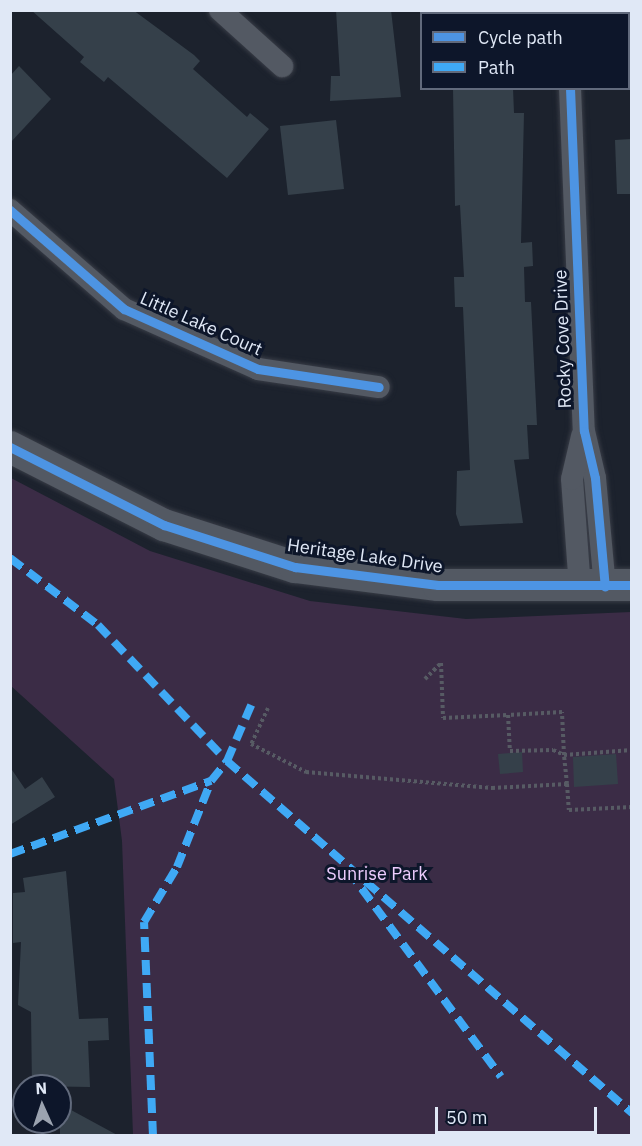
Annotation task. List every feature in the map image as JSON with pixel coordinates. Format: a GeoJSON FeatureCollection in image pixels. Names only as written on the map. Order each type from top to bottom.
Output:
{"type":"FeatureCollection","features":[{"type":"Feature","properties":{"kind":"street"},"geometry":{"type":"LineString","coordinates":[[220,10],[282,66]]}},
{"type":"Feature","properties":{"kind":"street","name":"Rocky Cove Drive"},"geometry":{"type":"LineString","coordinates":[[570,90],[584,431],[572,479],[606,587]]}},
{"type":"Feature","properties":{"kind":"street","name":"Little Lake Court"},"geometry":{"type":"LineString","coordinates":[[10,210],[124,309],[258,369],[379,387]]}},
{"type":"Feature","properties":{"kind":"street","name":"Heritage Lake Drive"},"geometry":{"type":"LineString","coordinates":[[10,447],[164,525],[296,567],[438,585],[606,587]]}},
{"type":"Feature","properties":{"kind":"path"},"geometry":{"type":"LineString","coordinates":[[425,679],[441,663],[443,718],[561,712],[569,810],[632,807]]}},
{"type":"Feature","properties":{"kind":"path"},"geometry":{"type":"LineString","coordinates":[[268,708],[251,744],[306,772],[492,788],[567,784]]}},
{"type":"Feature","properties":{"kind":"path"},"geometry":{"type":"LineString","coordinates":[[508,715],[510,752],[553,750],[564,755],[632,750]]}},
{"type":"Feature","properties":{"kind":"green space","name":"Sunrise Park"},"geometry":{"type":"Polygon","coordinates":[[[11,478],[150,551],[310,601],[466,619],[631,612],[631,1135],[133,1135],[122,841],[114,779],[11,686],[11,478]]]}},
{"type":"Feature","properties":{"kind":"building"},"geometry":{"type":"Polygon","coordinates":[[[31,10],[133,10],[194,55],[200,61],[193,69],[247,117],[250,113],[269,129],[227,178],[108,77],[104,82],[80,62],[84,57],[31,10]]]}},
{"type":"Feature","properties":{"kind":"building"},"geometry":{"type":"Polygon","coordinates":[[[336,10],[391,10],[401,97],[330,101],[331,76],[340,76],[336,10]]]}},
{"type":"Feature","properties":{"kind":"building"},"geometry":{"type":"Polygon","coordinates":[[[19,66],[51,99],[10,143],[10,76],[19,66]]]}},
{"type":"Feature","properties":{"kind":"building"},"geometry":{"type":"Polygon","coordinates":[[[453,90],[513,90],[514,113],[524,113],[521,243],[532,242],[533,266],[524,267],[525,302],[531,302],[537,425],[527,425],[529,459],[514,460],[523,523],[460,526],[456,514],[457,471],[470,470],[463,307],[455,307],[454,277],[464,277],[460,205],[455,206],[453,90]]]}},
{"type":"Feature","properties":{"kind":"building"},"geometry":{"type":"Polygon","coordinates":[[[336,120],[344,189],[288,195],[280,126],[336,120]]]}},
{"type":"Feature","properties":{"kind":"building"},"geometry":{"type":"Polygon","coordinates":[[[632,139],[632,194],[617,194],[615,140],[632,139]]]}},
{"type":"Feature","properties":{"kind":"building"},"geometry":{"type":"Polygon","coordinates":[[[522,752],[523,772],[500,774],[498,754],[522,752]]]}},
{"type":"Feature","properties":{"kind":"building"},"geometry":{"type":"Polygon","coordinates":[[[616,754],[618,784],[574,787],[573,757],[616,754]]]}},
{"type":"Feature","properties":{"kind":"building"},"geometry":{"type":"Polygon","coordinates":[[[10,767],[25,789],[42,777],[55,797],[10,825],[10,767]]]}},
{"type":"Feature","properties":{"kind":"building"},"geometry":{"type":"Polygon","coordinates":[[[66,871],[79,1019],[108,1018],[109,1040],[88,1041],[90,1087],[72,1087],[72,1074],[32,1074],[31,1012],[18,1005],[21,942],[13,943],[13,893],[25,892],[23,878],[66,871]]]}},
{"type":"Feature","properties":{"kind":"building"},"geometry":{"type":"Polygon","coordinates":[[[72,1111],[119,1136],[60,1136],[60,1134],[72,1134],[72,1111]]]}},
{"type":"Feature","properties":{"kind":"marked path"},"geometry":{"type":"LineString","coordinates":[[10,558],[98,625],[227,761],[632,1113]]}},
{"type":"Feature","properties":{"kind":"marked path"},"geometry":{"type":"LineString","coordinates":[[153,1136],[144,922],[177,867],[211,781],[227,761],[253,701]]}},
{"type":"Feature","properties":{"kind":"marked path"},"geometry":{"type":"LineString","coordinates":[[10,854],[211,781]]}},
{"type":"Feature","properties":{"kind":"marked path"},"geometry":{"type":"LineString","coordinates":[[348,870],[501,1077]]}},
{"type":"Feature","properties":{"kind":"cycle path"},"geometry":{"type":"LineString","coordinates":[[570,90],[584,431],[595,478],[605,587]]}},
{"type":"Feature","properties":{"kind":"cycle path"},"geometry":{"type":"LineString","coordinates":[[10,210],[124,309],[258,369],[379,387]]}},
{"type":"Feature","properties":{"kind":"cycle path"},"geometry":{"type":"LineString","coordinates":[[10,447],[164,525],[295,567],[438,585],[632,585]]}}]}
